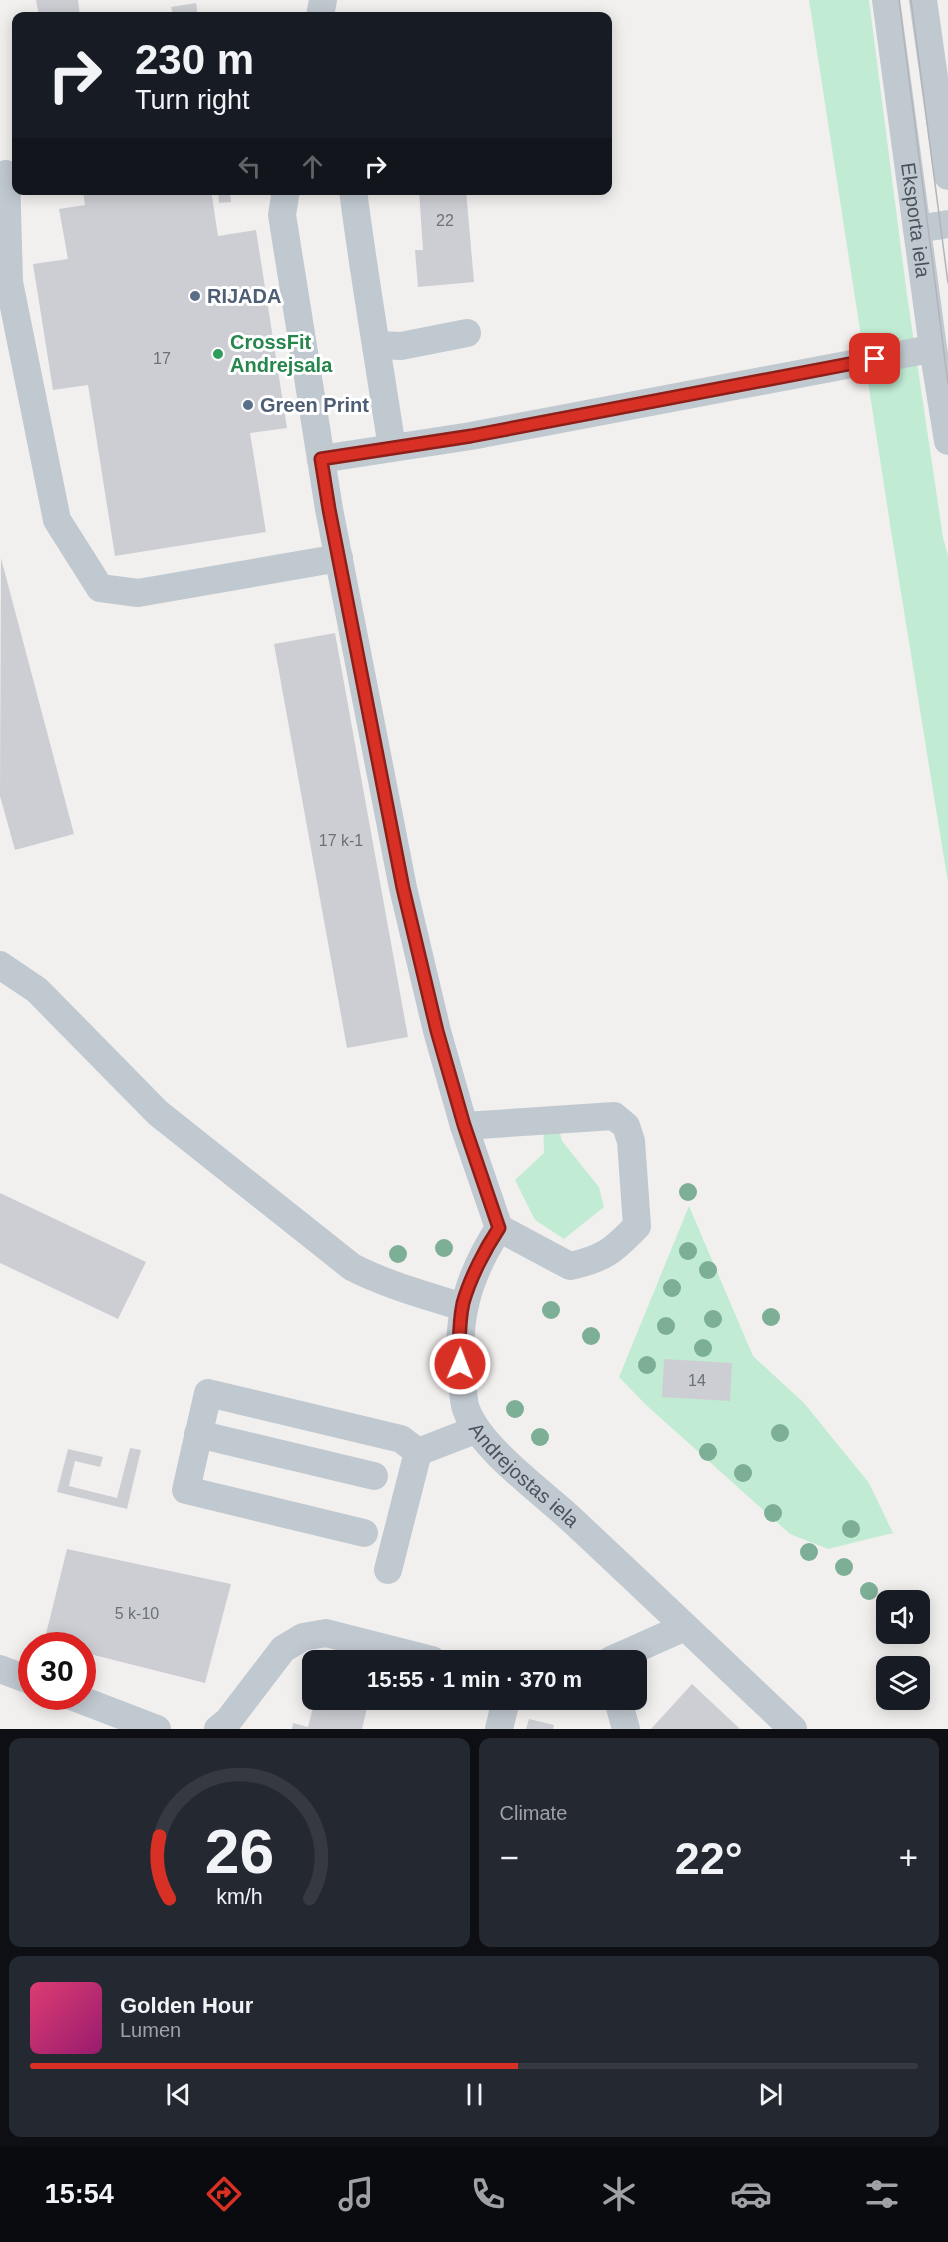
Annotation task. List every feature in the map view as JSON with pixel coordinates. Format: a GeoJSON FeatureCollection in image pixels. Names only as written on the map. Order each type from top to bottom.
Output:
{"type":"FeatureCollection","features":[{"type":"Feature","properties":{"kind":"street","name":"Eksporta iela"},"geometry":{"type":"LineString","coordinates":[[886,0],[917,229],[938,308],[948,441]]}},
{"type":"Feature","properties":{"kind":"street","name":"Eksporta iela"},"geometry":{"type":"LineString","coordinates":[[923,0],[948,176]]}},
{"type":"Feature","properties":{"kind":"street"},"geometry":{"type":"LineString","coordinates":[[8,174],[9,282],[57,520],[100,588],[138,593],[339,558]]}},
{"type":"Feature","properties":{"kind":"street"},"geometry":{"type":"LineString","coordinates":[[285,195],[282,215],[321,459],[403,888],[437,1031],[464,1125],[499,1228],[570,1266],[591,1262],[615,1250],[637,1226],[631,1141],[626,1126],[614,1116],[464,1125]]}},
{"type":"Feature","properties":{"kind":"street"},"geometry":{"type":"LineString","coordinates":[[354,195],[366,291],[377,345],[392,448]]}},
{"type":"Feature","properties":{"kind":"street"},"geometry":{"type":"LineString","coordinates":[[917,229],[948,225]]}},
{"type":"Feature","properties":{"kind":"street"},"geometry":{"type":"LineString","coordinates":[[377,345],[401,346],[468,333]]}},
{"type":"Feature","properties":{"kind":"street"},"geometry":{"type":"LineString","coordinates":[[321,459],[471,436],[920,351]]}},
{"type":"Feature","properties":{"kind":"street"},"geometry":{"type":"LineString","coordinates":[[0,965],[37,990],[158,1113],[352,1267],[379,1281],[411,1289],[463,1307]]}},
{"type":"Feature","properties":{"kind":"street","name":"Andrejostas iela"},"geometry":{"type":"LineString","coordinates":[[499,1228],[485,1249],[463,1307],[459,1345],[460,1364],[465,1407],[475,1430],[793,1729]]}},
{"type":"Feature","properties":{"kind":"street"},"geometry":{"type":"LineString","coordinates":[[364,1533],[186,1490],[208,1393],[401,1439],[418,1452]]}},
{"type":"Feature","properties":{"kind":"street"},"geometry":{"type":"LineString","coordinates":[[418,1452],[475,1430]]}},
{"type":"Feature","properties":{"kind":"street"},"geometry":{"type":"LineString","coordinates":[[198,1434],[374,1476]]}},
{"type":"Feature","properties":{"kind":"street"},"geometry":{"type":"LineString","coordinates":[[388,1570],[418,1452]]}},
{"type":"Feature","properties":{"kind":"street"},"geometry":{"type":"LineString","coordinates":[[633,1650],[685,1627]]}},
{"type":"Feature","properties":{"kind":"street"},"geometry":{"type":"LineString","coordinates":[[218,1729],[228,1721],[284,1649],[303,1637],[326,1633],[393,1650]]}},
{"type":"Feature","properties":{"kind":"street"},"geometry":{"type":"LineString","coordinates":[[0,1669],[18,1676]]}},
{"type":"Feature","properties":{"kind":"street"},"geometry":{"type":"LineString","coordinates":[[96,1706],[157,1729]]}},
{"type":"Feature","properties":{"kind":"street"},"geometry":{"type":"LineString","coordinates":[[499,1729],[504,1710]]}},
{"type":"Feature","properties":{"kind":"street"},"geometry":{"type":"LineString","coordinates":[[621,1710],[626,1729]]}},
{"type":"Feature","properties":{"kind":"green space"},"geometry":{"type":"Polygon","coordinates":[[[809,0],[869,0],[907,295],[943,537],[948,556],[948,883],[892,537],[809,0]]]}},
{"type":"Feature","properties":{"kind":"green space"},"geometry":{"type":"Polygon","coordinates":[[[558,1125],[562,1141],[599,1187],[604,1207],[564,1239],[535,1220],[515,1180],[544,1153],[543,1126],[558,1125]]]}},
{"type":"Feature","properties":{"kind":"green space"},"geometry":{"type":"Polygon","coordinates":[[[689,1206],[753,1356],[804,1403],[869,1483],[893,1533],[828,1549],[790,1534],[645,1404],[619,1377],[689,1206]]]}},
{"type":"Feature","properties":{"kind":"building"},"geometry":{"type":"Polygon","coordinates":[[[36,0],[78,0],[80,12],[38,12],[36,0]]]}},
{"type":"Feature","properties":{"kind":"building"},"geometry":{"type":"Polygon","coordinates":[[[196,3],[197,12],[172,12],[171,7],[196,3]]]}},
{"type":"Feature","properties":{"kind":"building"},"geometry":{"type":"Polygon","coordinates":[[[84,195],[212,195],[218,236],[256,230],[287,428],[250,433],[266,532],[115,556],[88,385],[53,390],[33,264],[68,259],[59,209],[85,205],[84,195]]]}},
{"type":"Feature","properties":{"kind":"building"},"geometry":{"type":"Polygon","coordinates":[[[218,195],[230,195],[231,202],[219,203],[218,195]]]}},
{"type":"Feature","properties":{"kind":"building"},"geometry":{"type":"Polygon","coordinates":[[[419,195],[466,195],[474,282],[418,287],[415,250],[423,250],[419,195]]]}},
{"type":"Feature","properties":{"kind":"building"},"geometry":{"type":"Polygon","coordinates":[[[1,558],[74,834],[15,850],[0,796],[1,558]]]}},
{"type":"Feature","properties":{"kind":"building"},"geometry":{"type":"Polygon","coordinates":[[[335,633],[408,1037],[347,1048],[274,644],[335,633]]]}},
{"type":"Feature","properties":{"kind":"building"},"geometry":{"type":"Polygon","coordinates":[[[0,1193],[146,1262],[118,1319],[0,1263],[0,1193]]]}},
{"type":"Feature","properties":{"kind":"building"},"geometry":{"type":"Polygon","coordinates":[[[664,1359],[732,1363],[730,1401],[662,1397],[664,1359]]]}},
{"type":"Feature","properties":{"kind":"building"},"geometry":{"type":"Polygon","coordinates":[[[130,1448],[141,1450],[127,1509],[57,1492],[68,1449],[103,1457],[100,1467],[75,1461],[69,1486],[117,1498],[130,1448]]]}},
{"type":"Feature","properties":{"kind":"building"},"geometry":{"type":"Polygon","coordinates":[[[67,1549],[231,1584],[205,1683],[96,1656],[96,1632],[46,1632],[67,1549]]]}},
{"type":"Feature","properties":{"kind":"building"},"geometry":{"type":"Polygon","coordinates":[[[692,1684],[740,1729],[651,1729],[692,1684]]]}},
{"type":"Feature","properties":{"kind":"building"},"geometry":{"type":"Polygon","coordinates":[[[312,1710],[367,1710],[362,1729],[292,1729],[293,1723],[308,1727],[312,1710]]]}},
{"type":"Feature","properties":{"kind":"building"},"geometry":{"type":"Polygon","coordinates":[[[529,1719],[554,1725],[553,1729],[526,1729],[529,1719]]]}},
{"type":"Feature","properties":{"kind":"tram line"},"geometry":{"type":"LineString","coordinates":[[899,0],[948,384]]}},
{"type":"Feature","properties":{"kind":"tram line"},"geometry":{"type":"LineString","coordinates":[[911,0],[948,283]]}},
{"type":"Feature","properties":{"kind":"place","name":"RIJADA"},"geometry":{"type":"Point","coordinates":[195,296]}},
{"type":"Feature","properties":{"kind":"place","name":"CrossFit Andrejsala"},"geometry":{"type":"Point","coordinates":[218,354]}},
{"type":"Feature","properties":{"kind":"place","name":"Green Print"},"geometry":{"type":"Point","coordinates":[248,405]}},
{"type":"Feature","properties":{"kind":"route"},"geometry":{"type":"LineString","coordinates":[[460,1364],[459,1345],[463,1303],[485,1249],[499,1228],[464,1125],[437,1031],[403,888],[321,459],[471,436],[875,359]]}}]}
